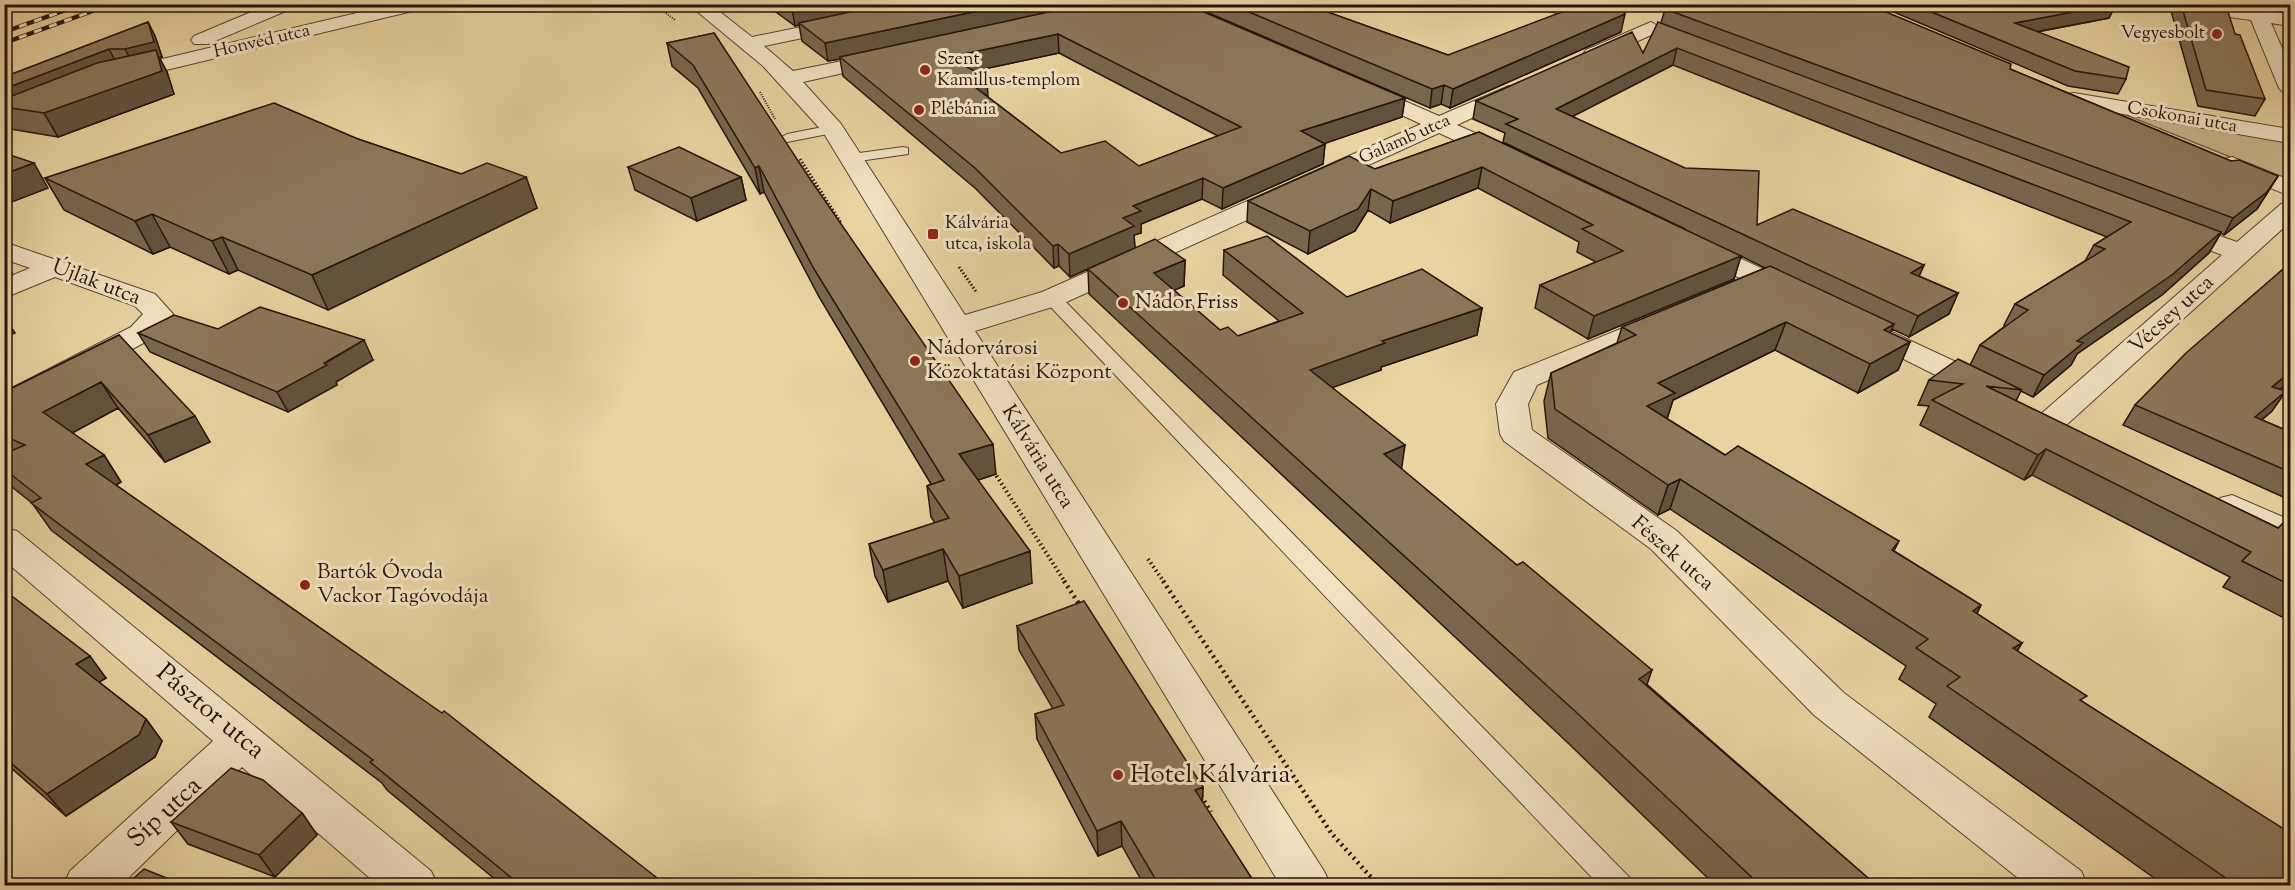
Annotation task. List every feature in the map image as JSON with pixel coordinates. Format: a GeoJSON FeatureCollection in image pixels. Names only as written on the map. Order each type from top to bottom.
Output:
{"type":"FeatureCollection","features":[{"type":"Feature","properties":{"kind":"street","name":"Honvéd utca"},"geometry":{"type":"LineString","coordinates":[[287,4],[104,79],[421,4]]}},
{"type":"Feature","properties":{"kind":"street","name":"Kálvária utca"},"geometry":{"type":"LineString","coordinates":[[697,4],[750,43],[790,78],[833,129],[1306,885]]}},
{"type":"Feature","properties":{"kind":"street"},"geometry":{"type":"LineString","coordinates":[[750,43],[887,15],[869,4]]}},
{"type":"Feature","properties":{"kind":"street"},"geometry":{"type":"LineString","coordinates":[[1537,4],[1608,16],[1654,20],[1673,36]]}},
{"type":"Feature","properties":{"kind":"street"},"geometry":{"type":"LineString","coordinates":[[2170,4],[2256,10],[2290,20]]}},
{"type":"Feature","properties":{"kind":"street"},"geometry":{"type":"LineString","coordinates":[[2256,10],[2290,88]]}},
{"type":"Feature","properties":{"kind":"street"},"geometry":{"type":"LineString","coordinates":[[1578,61],[1654,20]]}},
{"type":"Feature","properties":{"kind":"street"},"geometry":{"type":"LineString","coordinates":[[790,78],[904,53]]}},
{"type":"Feature","properties":{"kind":"street","name":"Galamb utca"},"geometry":{"type":"LineString","coordinates":[[957,327],[1052,298],[1536,80]]}},
{"type":"Feature","properties":{"kind":"street"},"geometry":{"type":"LineString","coordinates":[[1346,82],[1528,165]]}},
{"type":"Feature","properties":{"kind":"street"},"geometry":{"type":"LineString","coordinates":[[2053,90],[2161,135]]}},
{"type":"Feature","properties":{"kind":"street","name":"Csokonai utca"},"geometry":{"type":"LineString","coordinates":[[2074,99],[2290,136]]}},
{"type":"Feature","properties":{"kind":"street"},"geometry":{"type":"LineString","coordinates":[[2215,157],[2290,189]]}},
{"type":"Feature","properties":{"kind":"street","name":"Vécsey utca"},"geometry":{"type":"LineString","coordinates":[[1764,279],[2042,416],[2241,253],[2290,209]]}},
{"type":"Feature","properties":{"kind":"street"},"geometry":{"type":"LineString","coordinates":[[2152,219],[2241,253]]}},
{"type":"Feature","properties":{"kind":"street"},"geometry":{"type":"LineString","coordinates":[[1678,238],[1764,279]]}},
{"type":"Feature","properties":{"kind":"street","name":"Újlak utca"},"geometry":{"type":"LineString","coordinates":[[4,250],[145,300],[159,314],[141,333],[4,405]]}},
{"type":"Feature","properties":{"kind":"street"},"geometry":{"type":"LineString","coordinates":[[4,290],[55,267]]}},
{"type":"Feature","properties":{"kind":"street","name":"Fészek utca"},"geometry":{"type":"LineString","coordinates":[[1764,279],[1525,379],[1512,404],[1516,434],[1664,540],[1829,704],[2064,885]]}},
{"type":"Feature","properties":{"kind":"street"},"geometry":{"type":"LineString","coordinates":[[2204,493],[2290,534]]}},
{"type":"Feature","properties":{"kind":"street","name":"Pásztor utca"},"geometry":{"type":"LineString","coordinates":[[11,554],[242,740],[414,885]]}},
{"type":"Feature","properties":{"kind":"street","name":"Síp utca"},"geometry":{"type":"LineString","coordinates":[[87,885],[242,740]]}},
{"type":"Feature","properties":{"kind":"lane"},"geometry":{"type":"LineString","coordinates":[[787,138],[833,129]]}},
{"type":"Feature","properties":{"kind":"lane"},"geometry":{"type":"LineString","coordinates":[[852,158],[903,151]]}},
{"type":"Feature","properties":{"kind":"lane"},"geometry":{"type":"LineString","coordinates":[[1052,298],[1619,885]]}},
{"type":"Feature","properties":{"kind":"path"},"geometry":{"type":"LineString","coordinates":[[654,4],[683,26]]}},
{"type":"Feature","properties":{"kind":"path"},"geometry":{"type":"LineString","coordinates":[[758,84],[762,99],[842,225]]}},
{"type":"Feature","properties":{"kind":"path"},"geometry":{"type":"LineString","coordinates":[[992,469],[1087,617]]}},
{"type":"Feature","properties":{"kind":"path"},"geometry":{"type":"LineString","coordinates":[[1195,786],[1214,816]]}},
{"type":"Feature","properties":{"kind":"shaded area"},"geometry":{"type":"Polygon","coordinates":[[[2111,109],[2290,141],[2285,179],[2111,109]]]}},
{"type":"Feature","properties":{"kind":"building"},"geometry":{"type":"Polygon","coordinates":[[[787,4],[811,4],[792,8],[787,4]]]}},
{"type":"Feature","properties":{"kind":"building"},"geometry":{"type":"Polygon","coordinates":[[[887,4],[1011,4],[825,43],[799,23],[887,4]]]}},
{"type":"Feature","properties":{"kind":"building"},"geometry":{"type":"Polygon","coordinates":[[[1086,4],[1185,4],[1405,98],[1301,131],[1325,144],[1223,188],[1203,178],[1133,206],[1141,211],[1123,218],[1134,226],[1069,254],[1058,244],[1053,246],[975,168],[840,57],[1086,4]],[[1058,34],[949,57],[987,78],[971,84],[1061,153],[1105,141],[1139,166],[1241,127],[1058,34]]]}},
{"type":"Feature","properties":{"kind":"building"},"geometry":{"type":"Polygon","coordinates":[[[1230,4],[1305,4],[1448,55],[1583,4],[1623,11],[1625,14],[1453,89],[1444,85],[1432,89],[1230,4]]]}},
{"type":"Feature","properties":{"kind":"building"},"geometry":{"type":"Polygon","coordinates":[[[1667,4],[1867,4],[2011,64],[2010,69],[2231,161],[2239,160],[2278,176],[2267,192],[2233,218],[1665,9],[1667,4]]]}},
{"type":"Feature","properties":{"kind":"building"},"geometry":{"type":"Polygon","coordinates":[[[1912,4],[2115,4],[2015,23],[2129,67],[2126,79],[2075,71],[1912,4]]]}},
{"type":"Feature","properties":{"kind":"building"},"geometry":{"type":"Polygon","coordinates":[[[2181,4],[2226,5],[2235,34],[2240,35],[2265,99],[2206,90],[2181,4]]]}},
{"type":"Feature","properties":{"kind":"building"},"geometry":{"type":"Polygon","coordinates":[[[148,22],[154,42],[125,49],[109,49],[4,89],[4,77],[148,22]]]}},
{"type":"Feature","properties":{"kind":"building"},"geometry":{"type":"Polygon","coordinates":[[[1658,22],[2221,232],[2173,274],[2077,341],[2083,343],[2044,375],[1980,345],[2028,310],[2015,304],[2105,249],[2094,245],[2131,222],[1677,48],[1556,109],[1685,168],[1759,171],[1757,225],[1793,209],[1924,265],[1911,273],[1958,293],[1918,316],[1506,124],[1518,119],[1476,101],[1632,32],[1643,53],[1658,22]]]}},
{"type":"Feature","properties":{"kind":"building"},"geometry":{"type":"Polygon","coordinates":[[[714,33],[810,179],[993,444],[959,454],[1030,551],[959,576],[943,549],[883,570],[869,544],[949,518],[927,486],[944,480],[814,269],[759,166],[755,168],[693,65],[667,43],[714,33]]]}},
{"type":"Feature","properties":{"kind":"building"},"geometry":{"type":"Polygon","coordinates":[[[156,50],[162,71],[44,113],[4,107],[4,99],[97,63],[156,50]]]}},
{"type":"Feature","properties":{"kind":"building"},"geometry":{"type":"Polygon","coordinates":[[[274,103],[358,139],[461,174],[487,163],[526,177],[312,275],[222,237],[212,241],[152,214],[135,221],[45,178],[274,103]]]}},
{"type":"Feature","properties":{"kind":"building"},"geometry":{"type":"Polygon","coordinates":[[[1479,132],[1741,256],[1594,316],[1540,285],[1623,251],[1582,229],[1593,225],[1482,167],[1393,201],[1371,189],[1358,209],[1310,231],[1248,201],[1349,156],[1375,169],[1479,132]]]}},
{"type":"Feature","properties":{"kind":"building"},"geometry":{"type":"Polygon","coordinates":[[[679,147],[741,177],[691,198],[628,167],[679,147]]]}},
{"type":"Feature","properties":{"kind":"building"},"geometry":{"type":"Polygon","coordinates":[[[4,153],[34,163],[4,174],[4,153]]]}},
{"type":"Feature","properties":{"kind":"building"},"geometry":{"type":"Polygon","coordinates":[[[1267,236],[1347,297],[1422,269],[1482,308],[1382,341],[1385,343],[1310,370],[1405,445],[1384,454],[1517,565],[1523,562],[1652,670],[1639,679],[1876,885],[1760,885],[1576,712],[1088,269],[1155,239],[1185,260],[1154,273],[1220,330],[1228,327],[1238,336],[1303,313],[1224,250],[1267,236]]]}},
{"type":"Feature","properties":{"kind":"building"},"geometry":{"type":"Polygon","coordinates":[[[2290,263],[2290,372],[2272,387],[2286,391],[2255,417],[2290,432],[2290,472],[2135,405],[2186,353],[2290,263]]]}},
{"type":"Feature","properties":{"kind":"building"},"geometry":{"type":"Polygon","coordinates":[[[1770,266],[1894,324],[1884,330],[1910,342],[1870,364],[1786,322],[1658,383],[1675,393],[1647,406],[1725,455],[1738,446],[1899,541],[1892,550],[1981,605],[1973,611],[2022,643],[2013,648],[2087,696],[2080,700],[2290,833],[2290,885],[2236,885],[1947,686],[1960,677],[1916,648],[1928,639],[1680,479],[1668,485],[1555,409],[1551,373],[1636,335],[1622,327],[1770,266]]]}},
{"type":"Feature","properties":{"kind":"building"},"geometry":{"type":"Polygon","coordinates":[[[260,307],[364,340],[324,363],[327,365],[277,392],[138,333],[174,315],[218,329],[260,307]]]}},
{"type":"Feature","properties":{"kind":"building"},"geometry":{"type":"Polygon","coordinates":[[[119,335],[195,416],[148,435],[101,382],[43,412],[104,455],[86,464],[442,713],[444,711],[666,885],[520,885],[370,762],[373,760],[31,503],[41,498],[4,469],[4,454],[25,445],[4,436],[4,392],[119,335]]]}},
{"type":"Feature","properties":{"kind":"building"},"geometry":{"type":"Polygon","coordinates":[[[1958,359],[2022,390],[1986,386],[2278,528],[2285,521],[2290,524],[2290,585],[2242,561],[2251,552],[2046,449],[2038,455],[1932,400],[1963,384],[1929,380],[1958,359]]]}},
{"type":"Feature","properties":{"kind":"building"},"geometry":{"type":"Polygon","coordinates":[[[4,590],[90,656],[76,664],[146,719],[139,735],[47,794],[4,757],[4,736],[12,732],[4,725],[4,590]]]}},
{"type":"Feature","properties":{"kind":"building"},"geometry":{"type":"Polygon","coordinates":[[[1084,601],[1203,787],[1195,790],[1256,885],[1159,885],[1121,821],[1097,831],[1035,714],[1064,705],[1017,626],[1084,601]]]}},
{"type":"Feature","properties":{"kind":"building"},"geometry":{"type":"Polygon","coordinates":[[[231,768],[263,780],[302,813],[259,855],[171,822],[231,768]]]}},
{"type":"Feature","properties":{"kind":"building"},"geometry":{"type":"Polygon","coordinates":[[[144,869],[184,885],[126,885],[144,869]]]}},
{"type":"Feature","properties":{"kind":"railway"},"geometry":{"type":"LineString","coordinates":[[4,32],[83,4]]}},
{"type":"Feature","properties":{"kind":"railway"},"geometry":{"type":"LineString","coordinates":[[4,43],[112,4]]}},
{"type":"Feature","properties":{"kind":"place","name":"Vegyesbolt"},"geometry":{"type":"Point","coordinates":[2217,34]}},
{"type":"Feature","properties":{"kind":"place","name":"Szent Kamillus-templom"},"geometry":{"type":"Point","coordinates":[925,70]}},
{"type":"Feature","properties":{"kind":"place","name":"Plébánia"},"geometry":{"type":"Point","coordinates":[919,110]}},
{"type":"Feature","properties":{"kind":"place","name":"Kálvária utca, iskola"},"geometry":{"type":"Point","coordinates":[933,234]}},
{"type":"Feature","properties":{"kind":"place","name":"Nádor Friss"},"geometry":{"type":"Point","coordinates":[1123,303]}},
{"type":"Feature","properties":{"kind":"place","name":"Nádorvárosi Közoktatási Központ"},"geometry":{"type":"Point","coordinates":[915,361]}},
{"type":"Feature","properties":{"kind":"place","name":"Bartók Óvoda Vackor Tagóvodája"},"geometry":{"type":"Point","coordinates":[305,585]}},
{"type":"Feature","properties":{"kind":"place","name":"Hotel Kálvária"},"geometry":{"type":"Point","coordinates":[1118,775]}}]}
